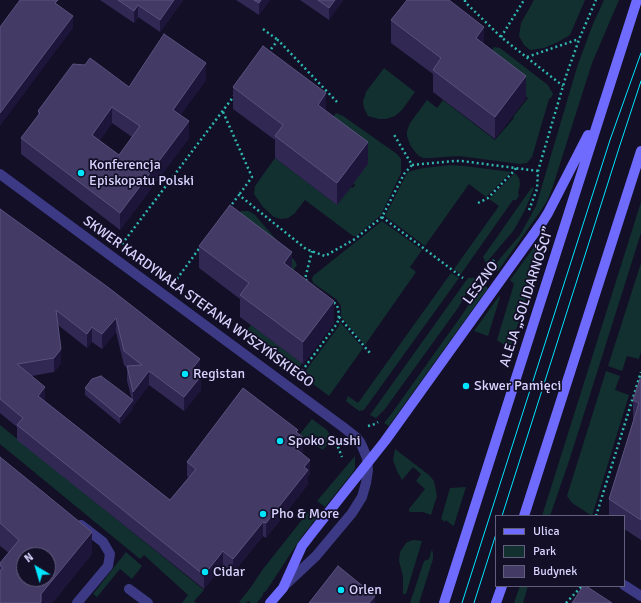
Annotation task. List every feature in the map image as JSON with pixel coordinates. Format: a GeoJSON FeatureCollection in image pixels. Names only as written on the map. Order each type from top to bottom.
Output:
{"type":"FeatureCollection","features":[{"type":"Feature","properties":{"kind":"main road","name":"ALEJA „SOLIDARNOŚCI”"},"geometry":{"type":"LineString","coordinates":[[444,603],[637,0]]}},
{"type":"Feature","properties":{"kind":"main road","name":"LESZNO"},"geometry":{"type":"LineString","coordinates":[[270,603],[283,588],[302,546],[400,420],[543,221],[601,111]]}},
{"type":"Feature","properties":{"kind":"main road"},"geometry":{"type":"LineString","coordinates":[[524,515],[641,151]]}},
{"type":"Feature","properties":{"kind":"main road"},"geometry":{"type":"LineString","coordinates":[[496,603],[502,587]]}},
{"type":"Feature","properties":{"kind":"street","name":"SKWER KARDYNAŁA STEFANA WYSZYŃSKIEGO"},"geometry":{"type":"LineString","coordinates":[[0,174],[346,429],[360,442],[368,463]]}},
{"type":"Feature","properties":{"kind":"street","name":"LESZNO"},"geometry":{"type":"LineString","coordinates":[[283,588],[316,556],[356,507],[362,497],[368,476],[368,463]]}},
{"type":"Feature","properties":{"kind":"street"},"geometry":{"type":"LineString","coordinates":[[74,519],[103,542],[110,554],[108,566],[77,603]]}},
{"type":"Feature","properties":{"kind":"street"},"geometry":{"type":"LineString","coordinates":[[625,586],[641,596]]}},
{"type":"Feature","properties":{"kind":"street"},"geometry":{"type":"LineString","coordinates":[[129,589],[148,603]]}},
{"type":"Feature","properties":{"kind":"path"},"geometry":{"type":"LineString","coordinates":[[465,0],[465,2],[501,37],[563,86]]}},
{"type":"Feature","properties":{"kind":"path"},"geometry":{"type":"LineString","coordinates":[[501,37],[524,0]]}},
{"type":"Feature","properties":{"kind":"path"},"geometry":{"type":"LineString","coordinates":[[239,195],[306,249],[325,256],[355,239],[382,217],[404,174],[412,165],[454,161],[538,171],[563,86],[579,39],[596,0]]}},
{"type":"Feature","properties":{"kind":"path"},"geometry":{"type":"LineString","coordinates":[[263,29],[278,40],[338,104]]}},
{"type":"Feature","properties":{"kind":"path"},"geometry":{"type":"LineString","coordinates":[[526,58],[579,39]]}},
{"type":"Feature","properties":{"kind":"path"},"geometry":{"type":"LineString","coordinates":[[264,58],[278,40]]}},
{"type":"Feature","properties":{"kind":"path"},"geometry":{"type":"LineString","coordinates":[[122,244],[236,94]]}},
{"type":"Feature","properties":{"kind":"path"},"geometry":{"type":"LineString","coordinates":[[223,112],[252,178],[225,213]]}},
{"type":"Feature","properties":{"kind":"path"},"geometry":{"type":"LineString","coordinates":[[394,133],[412,165]]}},
{"type":"Feature","properties":{"kind":"path"},"geometry":{"type":"LineString","coordinates":[[478,203],[488,198],[516,168]]}},
{"type":"Feature","properties":{"kind":"path"},"geometry":{"type":"LineString","coordinates":[[382,217],[463,278]]}},
{"type":"Feature","properties":{"kind":"path"},"geometry":{"type":"LineString","coordinates":[[174,283],[203,244]]}},
{"type":"Feature","properties":{"kind":"path"},"geometry":{"type":"LineString","coordinates":[[311,284],[305,280],[312,251]]}},
{"type":"Feature","properties":{"kind":"path"},"geometry":{"type":"LineString","coordinates":[[297,378],[336,325],[339,317],[337,305],[328,298]]}},
{"type":"Feature","properties":{"kind":"path"},"geometry":{"type":"LineString","coordinates":[[339,317],[370,353]]}},
{"type":"Feature","properties":{"kind":"path"},"geometry":{"type":"LineString","coordinates":[[596,515],[641,372]]}},
{"type":"Feature","properties":{"kind":"path"},"geometry":{"type":"LineString","coordinates":[[566,603],[581,587]]}},
{"type":"Feature","properties":{"kind":"green space"},"geometry":{"type":"Polygon","coordinates":[[[534,0],[585,0],[570,35],[544,48],[530,50],[524,45],[519,36],[521,23],[534,0]]]}},
{"type":"Feature","properties":{"kind":"green space"},"geometry":{"type":"Polygon","coordinates":[[[604,0],[619,0],[592,63],[552,189],[540,212],[498,271],[492,268],[520,235],[536,206],[578,64],[604,0]]]}},
{"type":"Feature","properties":{"kind":"green space"},"geometry":{"type":"Polygon","coordinates":[[[494,47],[500,48],[548,85],[553,94],[549,99],[532,157],[527,163],[520,164],[459,156],[423,158],[419,156],[410,145],[407,131],[410,123],[427,100],[437,108],[443,100],[495,140],[514,118],[513,117],[528,98],[480,61],[483,62],[494,47]]]}},
{"type":"Feature","properties":{"kind":"green space"},"geometry":{"type":"Polygon","coordinates":[[[384,68],[415,92],[402,110],[395,116],[386,119],[379,119],[368,116],[363,102],[366,92],[384,68]]]}},
{"type":"Feature","properties":{"kind":"green space"},"geometry":{"type":"Polygon","coordinates":[[[336,113],[343,116],[397,154],[401,159],[401,173],[381,215],[356,236],[353,236],[305,200],[294,214],[288,218],[281,219],[274,217],[263,207],[254,194],[255,186],[275,158],[337,205],[351,187],[353,188],[355,185],[325,128],[336,113]]]}},
{"type":"Feature","properties":{"kind":"green space"},"geometry":{"type":"Polygon","coordinates":[[[450,165],[511,172],[486,197],[469,184],[425,246],[385,216],[408,172],[424,168],[450,165]]]}},
{"type":"Feature","properties":{"kind":"green space"},"geometry":{"type":"Polygon","coordinates":[[[515,173],[519,178],[519,196],[516,200],[513,200],[461,274],[454,269],[499,206],[489,199],[515,173]]]}},
{"type":"Feature","properties":{"kind":"green space"},"geometry":{"type":"Polygon","coordinates":[[[532,187],[534,188],[525,210],[514,230],[486,263],[483,257],[532,187]]]}},
{"type":"Feature","properties":{"kind":"green space"},"geometry":{"type":"Polygon","coordinates":[[[641,202],[641,233],[569,461],[550,515],[542,515],[641,202]]]}},
{"type":"Feature","properties":{"kind":"green space"},"geometry":{"type":"Polygon","coordinates":[[[241,211],[248,211],[255,215],[295,261],[297,265],[291,273],[230,227],[241,211]]]}},
{"type":"Feature","properties":{"kind":"green space"},"geometry":{"type":"Polygon","coordinates":[[[382,221],[422,250],[410,267],[416,272],[365,345],[341,317],[341,306],[336,299],[313,283],[312,279],[313,276],[382,221]]]}},
{"type":"Feature","properties":{"kind":"green space"},"geometry":{"type":"Polygon","coordinates":[[[542,236],[544,236],[545,239],[510,349],[497,340],[514,284],[510,280],[542,236]]]}},
{"type":"Feature","properties":{"kind":"green space"},"geometry":{"type":"Polygon","coordinates":[[[641,263],[641,352],[639,359],[627,356],[622,371],[608,366],[641,263]]]}},
{"type":"Feature","properties":{"kind":"green space"},"geometry":{"type":"Polygon","coordinates":[[[451,273],[459,278],[364,410],[359,411],[346,401],[348,396],[358,403],[451,273]]]}},
{"type":"Feature","properties":{"kind":"green space"},"geometry":{"type":"Polygon","coordinates":[[[468,278],[475,278],[458,308],[385,409],[376,418],[370,415],[468,278]]]}},
{"type":"Feature","properties":{"kind":"green space"},"geometry":{"type":"Polygon","coordinates":[[[482,283],[488,288],[389,426],[384,423],[464,312],[482,283]]]}},
{"type":"Feature","properties":{"kind":"green space"},"geometry":{"type":"Polygon","coordinates":[[[499,296],[500,297],[488,336],[474,331],[499,296]]]}},
{"type":"Feature","properties":{"kind":"green space"},"geometry":{"type":"Polygon","coordinates":[[[340,322],[363,348],[329,396],[305,378],[306,370],[339,326],[340,322]]]}},
{"type":"Feature","properties":{"kind":"green space"},"geometry":{"type":"Polygon","coordinates":[[[251,325],[302,363],[300,367],[294,370],[245,333],[251,325]]]}},
{"type":"Feature","properties":{"kind":"green space"},"geometry":{"type":"Polygon","coordinates":[[[606,371],[620,376],[615,390],[629,395],[592,515],[572,503],[567,496],[606,371]]]}},
{"type":"Feature","properties":{"kind":"green space"},"geometry":{"type":"Polygon","coordinates":[[[312,419],[327,430],[332,439],[323,450],[300,434],[312,419]]]}},
{"type":"Feature","properties":{"kind":"green space"},"geometry":{"type":"Polygon","coordinates":[[[0,425],[204,590],[194,601],[196,603],[182,603],[188,595],[144,555],[140,559],[0,444],[0,425]]]}},
{"type":"Feature","properties":{"kind":"green space"},"geometry":{"type":"Polygon","coordinates":[[[395,449],[429,475],[434,481],[437,496],[431,515],[423,512],[409,511],[425,489],[416,481],[421,474],[413,467],[402,480],[393,460],[395,449]]]}},
{"type":"Feature","properties":{"kind":"green space"},"geometry":{"type":"Polygon","coordinates":[[[355,456],[355,468],[353,472],[325,507],[317,501],[355,456]]]}},
{"type":"Feature","properties":{"kind":"green space"},"geometry":{"type":"Polygon","coordinates":[[[466,487],[453,526],[446,520],[445,522],[441,519],[450,488],[466,487]]]}},
{"type":"Feature","properties":{"kind":"green space"},"geometry":{"type":"Polygon","coordinates":[[[309,511],[317,517],[257,603],[251,603],[248,601],[246,603],[239,602],[263,569],[309,511]]]}},
{"type":"Feature","properties":{"kind":"green space"},"geometry":{"type":"Polygon","coordinates":[[[414,540],[422,541],[406,594],[403,594],[403,576],[399,561],[400,552],[406,543],[414,540]]]}},
{"type":"Feature","properties":{"kind":"green space"},"geometry":{"type":"Polygon","coordinates":[[[432,549],[433,559],[419,603],[410,603],[424,561],[429,559],[432,549]]]}},
{"type":"Feature","properties":{"kind":"green space"},"geometry":{"type":"Polygon","coordinates":[[[126,552],[142,566],[132,579],[120,569],[97,597],[93,594],[126,552]]]}},
{"type":"Feature","properties":{"kind":"green space"},"geometry":{"type":"Polygon","coordinates":[[[520,587],[528,587],[523,603],[514,603],[520,587]]]}},
{"type":"Feature","properties":{"kind":"building"},"geometry":{"type":"Polygon","coordinates":[[[20,0],[58,0],[55,3],[73,16],[0,113],[0,27],[20,0]]]}},
{"type":"Feature","properties":{"kind":"building"},"geometry":{"type":"Polygon","coordinates":[[[118,0],[174,0],[160,20],[138,5],[134,11],[118,0]]]}},
{"type":"Feature","properties":{"kind":"building"},"geometry":{"type":"Polygon","coordinates":[[[254,0],[261,0],[259,3],[254,0]]]}},
{"type":"Feature","properties":{"kind":"building"},"geometry":{"type":"Polygon","coordinates":[[[318,0],[335,0],[329,8],[318,0]]]}},
{"type":"Feature","properties":{"kind":"building"},"geometry":{"type":"Polygon","coordinates":[[[407,0],[449,0],[484,27],[476,38],[526,76],[495,117],[433,70],[441,58],[391,20],[407,0]]]}},
{"type":"Feature","properties":{"kind":"building"},"geometry":{"type":"Polygon","coordinates":[[[164,34],[206,63],[173,110],[189,121],[120,213],[21,138],[40,113],[38,111],[73,64],[85,65],[90,58],[129,87],[164,34]],[[112,107],[92,135],[119,155],[140,126],[112,107]]]}},
{"type":"Feature","properties":{"kind":"building"},"geometry":{"type":"Polygon","coordinates":[[[263,46],[326,93],[318,105],[368,142],[337,183],[275,136],[283,125],[233,87],[263,46]]]}},
{"type":"Feature","properties":{"kind":"building"},"geometry":{"type":"Polygon","coordinates":[[[230,205],[292,252],[284,263],[334,301],[303,342],[240,295],[249,283],[199,246],[230,205]]]}},
{"type":"Feature","properties":{"kind":"building"},"geometry":{"type":"Polygon","coordinates":[[[0,209],[109,288],[200,359],[192,369],[201,376],[184,397],[149,371],[133,392],[127,366],[142,365],[124,351],[116,318],[102,334],[92,327],[87,334],[56,310],[61,349],[54,358],[17,364],[45,387],[38,396],[170,500],[196,469],[187,462],[243,388],[298,430],[296,432],[303,437],[295,448],[310,460],[304,467],[308,470],[266,523],[263,522],[233,559],[223,551],[204,575],[17,425],[23,418],[0,399],[0,209]]]}},
{"type":"Feature","properties":{"kind":"building"},"geometry":{"type":"Polygon","coordinates":[[[101,376],[133,400],[120,417],[85,388],[92,379],[101,376]]]}},
{"type":"Feature","properties":{"kind":"building"},"geometry":{"type":"Polygon","coordinates":[[[640,379],[641,520],[609,499],[639,403],[633,400],[640,379]]]}},
{"type":"Feature","properties":{"kind":"building"},"geometry":{"type":"Polygon","coordinates":[[[0,457],[92,532],[56,576],[56,547],[16,547],[16,587],[47,587],[41,594],[40,603],[0,603],[0,571],[3,568],[0,563],[19,540],[0,523],[0,457]]]}},
{"type":"Feature","properties":{"kind":"building"},"geometry":{"type":"Polygon","coordinates":[[[338,566],[375,596],[369,603],[309,603],[338,566]]]}},
{"type":"Feature","properties":{"kind":"building"},"geometry":{"type":"Polygon","coordinates":[[[582,587],[588,587],[612,603],[572,603],[582,587]]]}},
{"type":"Feature","properties":{"kind":"tram line"},"geometry":{"type":"LineString","coordinates":[[462,603],[610,140],[641,53]]}},
{"type":"Feature","properties":{"kind":"tram line"},"geometry":{"type":"LineString","coordinates":[[502,515],[641,81]]}},
{"type":"Feature","properties":{"kind":"tram line"},"geometry":{"type":"LineString","coordinates":[[474,603],[495,537]]}},
{"type":"Feature","properties":{"kind":"place","name":"Konferencja Episkopatu Polski"},"geometry":{"type":"Point","coordinates":[81,173]}},
{"type":"Feature","properties":{"kind":"place","name":"Registan"},"geometry":{"type":"Point","coordinates":[185,374]}},
{"type":"Feature","properties":{"kind":"place","name":"Skwer Pamięci"},"geometry":{"type":"Point","coordinates":[466,386]}},
{"type":"Feature","properties":{"kind":"place","name":"Spoko Sushi"},"geometry":{"type":"Point","coordinates":[280,441]}},
{"type":"Feature","properties":{"kind":"place","name":"Pho & More"},"geometry":{"type":"Point","coordinates":[263,514]}},
{"type":"Feature","properties":{"kind":"place","name":"Cidar"},"geometry":{"type":"Point","coordinates":[205,572]}},
{"type":"Feature","properties":{"kind":"place","name":"Orlen"},"geometry":{"type":"Point","coordinates":[341,590]}}]}
